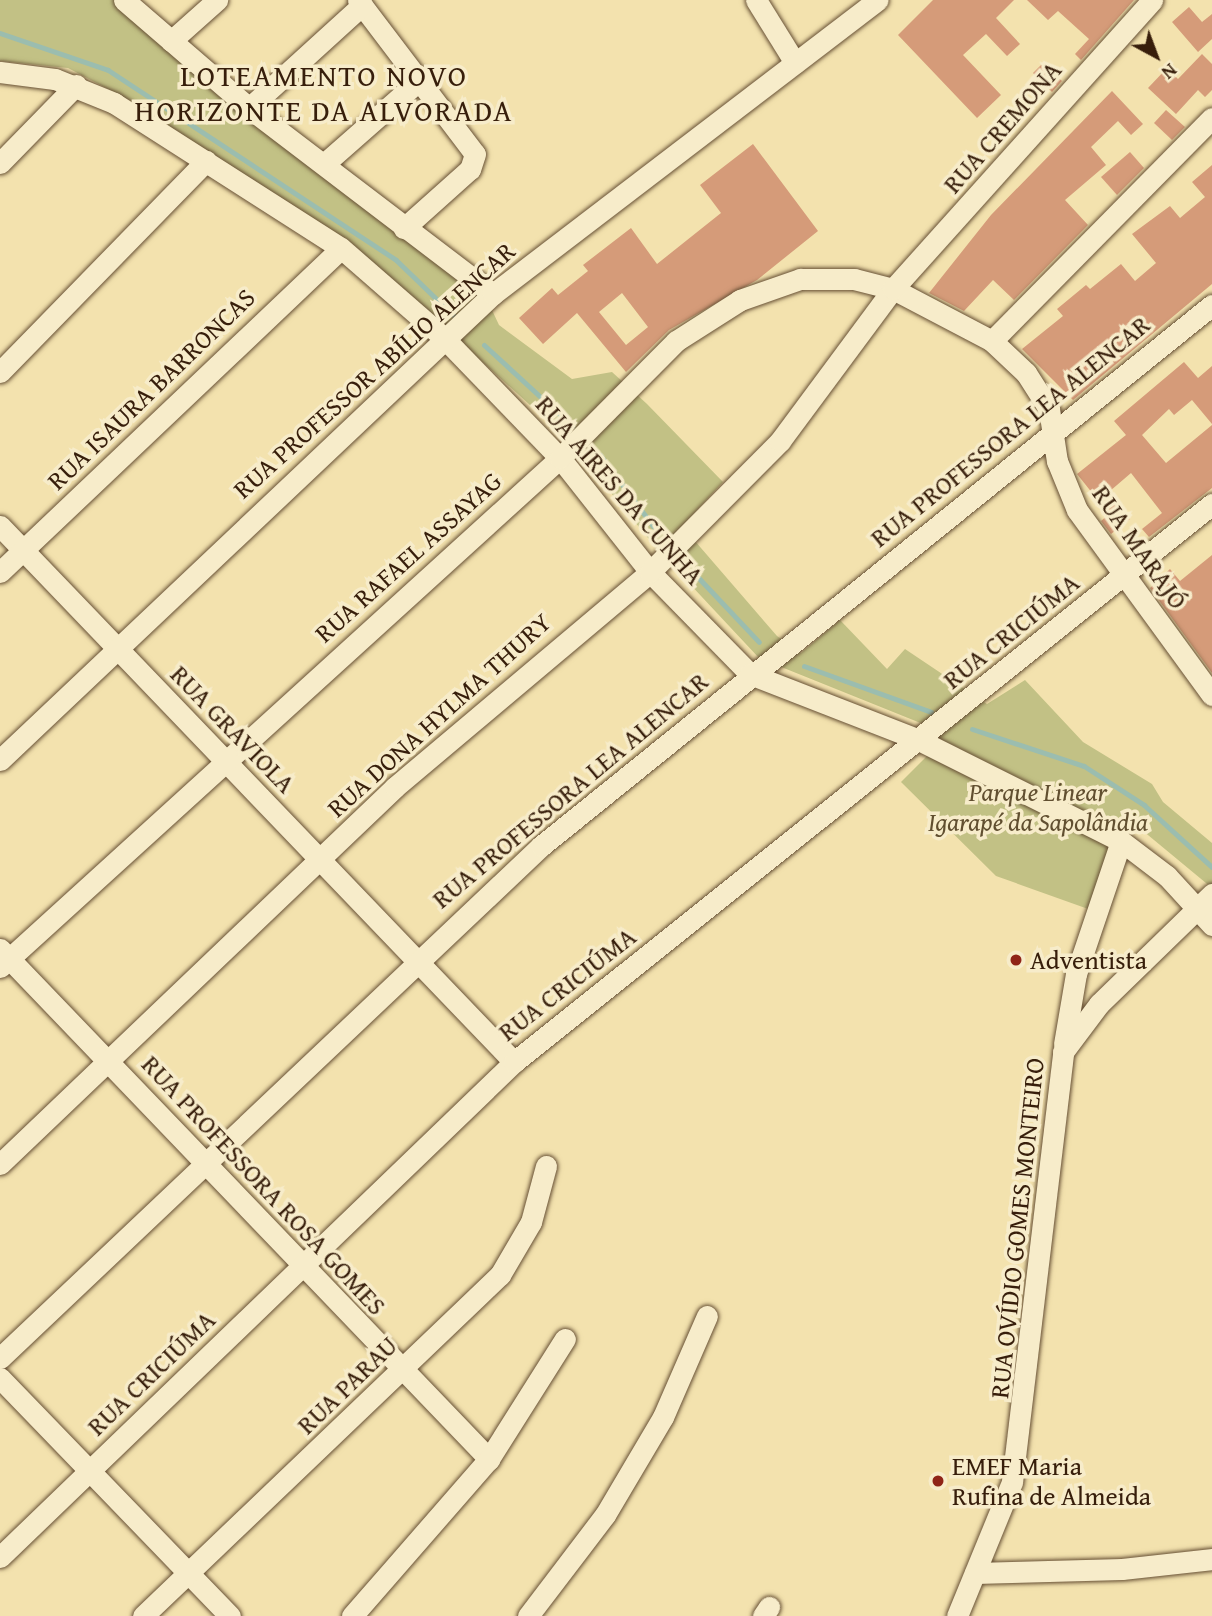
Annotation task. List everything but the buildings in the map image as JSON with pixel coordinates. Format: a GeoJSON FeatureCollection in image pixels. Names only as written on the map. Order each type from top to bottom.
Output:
{"type":"FeatureCollection","features":[{"type":"Feature","properties":{"kind":"street"},"geometry":{"type":"LineString","coordinates":[[124,0],[249,107],[493,294]]}},
{"type":"Feature","properties":{"kind":"street"},"geometry":{"type":"LineString","coordinates":[[171,41],[217,0]]}},
{"type":"Feature","properties":{"kind":"street"},"geometry":{"type":"LineString","coordinates":[[755,0],[795,63]]}},
{"type":"Feature","properties":{"kind":"street","name":"RUA PROFESSOR ABÍLIO ALENCAR"},"geometry":{"type":"LineString","coordinates":[[0,760],[493,294],[878,0]]}},
{"type":"Feature","properties":{"kind":"street","name":"RUA CREMONA"},"geometry":{"type":"LineString","coordinates":[[893,289],[1152,0]]}},
{"type":"Feature","properties":{"kind":"street"},"geometry":{"type":"LineString","coordinates":[[249,107],[360,2],[422,78],[475,154],[470,169],[404,228]]}},
{"type":"Feature","properties":{"kind":"street","name":"RUA AIRES DA CUNHA"},"geometry":{"type":"LineString","coordinates":[[0,72],[76,85],[206,161],[341,248],[444,338],[560,458],[650,572],[750,674],[919,740],[1121,841],[1205,901],[1212,925]]}},
{"type":"Feature","properties":{"kind":"street"},"geometry":{"type":"LineString","coordinates":[[324,164],[422,78]]}},
{"type":"Feature","properties":{"kind":"street"},"geometry":{"type":"LineString","coordinates":[[0,163],[76,85]]}},
{"type":"Feature","properties":{"kind":"street"},"geometry":{"type":"LineString","coordinates":[[992,341],[1212,118]]}},
{"type":"Feature","properties":{"kind":"street"},"geometry":{"type":"LineString","coordinates":[[0,372],[206,161]]}},
{"type":"Feature","properties":{"kind":"street","name":"RUA ISAURA BARRONCAS"},"geometry":{"type":"LineString","coordinates":[[0,572],[341,248]]}},
{"type":"Feature","properties":{"kind":"street","name":"RUA RAFAEL ASSAYAG"},"geometry":{"type":"LineString","coordinates":[[3,958],[560,458],[676,341],[740,300],[800,279],[854,279],[893,289]]}},
{"type":"Feature","properties":{"kind":"street","name":"RUA MARAJÓ"},"geometry":{"type":"LineString","coordinates":[[893,289],[992,341],[1026,373],[1057,432],[1067,489],[1123,577],[1212,694]]}},
{"type":"Feature","properties":{"kind":"street","name":"RUA DONA HYLMA THURY"},"geometry":{"type":"LineString","coordinates":[[0,1164],[319,861],[509,687],[650,572],[780,442],[893,289]]}},
{"type":"Feature","properties":{"kind":"street","name":"RUA PROFESSORA LEA ALENCAR"},"geometry":{"type":"LineString","coordinates":[[0,1357],[415,960],[541,846],[750,674],[1057,432],[1212,305]]}},
{"type":"Feature","properties":{"kind":"street","name":"RUA CRICIÚMA"},"geometry":{"type":"LineString","coordinates":[[0,1557],[514,1062],[1212,504]]}},
{"type":"Feature","properties":{"kind":"street","name":"RUA GRAVIOLA"},"geometry":{"type":"LineString","coordinates":[[0,526],[115,649],[226,760],[319,861],[514,1062]]}},
{"type":"Feature","properties":{"kind":"street"},"geometry":{"type":"LineString","coordinates":[[1063,1052],[1076,974],[1121,841]]}},
{"type":"Feature","properties":{"kind":"street","name":"RUA OVÍDIO GOMES MONTEIRO"},"geometry":{"type":"LineString","coordinates":[[957,1616],[1012,1482],[1025,1409],[1063,1052],[1099,1004],[1205,901]]}},
{"type":"Feature","properties":{"kind":"street","name":"RUA PROFESSORA ROSA GOMES"},"geometry":{"type":"LineString","coordinates":[[3,958],[109,1060],[301,1267],[489,1459]]}},
{"type":"Feature","properties":{"kind":"street","name":"RUA PARAU"},"geometry":{"type":"LineString","coordinates":[[143,1616],[402,1373],[500,1275],[531,1222],[546,1166]]}},
{"type":"Feature","properties":{"kind":"street"},"geometry":{"type":"LineString","coordinates":[[528,1616],[612,1504],[663,1417],[707,1316]]}},
{"type":"Feature","properties":{"kind":"street"},"geometry":{"type":"LineString","coordinates":[[352,1616],[489,1459],[565,1339]]}},
{"type":"Feature","properties":{"kind":"street"},"geometry":{"type":"LineString","coordinates":[[0,1378],[92,1470],[230,1616]]}},
{"type":"Feature","properties":{"kind":"street"},"geometry":{"type":"LineString","coordinates":[[975,1573],[1122,1569],[1212,1559]]}},
{"type":"Feature","properties":{"kind":"green space","name":"Parque Linear Igarapé da Sapolândia"},"geometry":{"type":"Polygon","coordinates":[[[0,0],[117,0],[483,291],[499,325],[572,379],[612,372],[647,404],[723,482],[682,526],[777,636],[801,653],[840,620],[887,669],[905,649],[987,704],[1025,680],[1083,742],[1152,784],[1163,802],[1212,843],[1212,888],[1125,816],[1105,915],[996,876],[901,782],[927,756],[923,724],[759,658],[658,550],[564,436],[356,247],[129,100],[68,68],[0,61],[0,0]]]}},
{"type":"Feature","properties":{"kind":"waterway"},"geometry":{"type":"LineString","coordinates":[[0,33],[108,70],[396,260],[454,316]]}},
{"type":"Feature","properties":{"kind":"waterway"},"geometry":{"type":"LineString","coordinates":[[484,345],[572,426]]}},
{"type":"Feature","properties":{"kind":"waterway"},"geometry":{"type":"LineString","coordinates":[[600,455],[653,526]]}},
{"type":"Feature","properties":{"kind":"waterway"},"geometry":{"type":"LineString","coordinates":[[693,572],[759,642]]}},
{"type":"Feature","properties":{"kind":"waterway"},"geometry":{"type":"LineString","coordinates":[[804,666],[931,712]]}},
{"type":"Feature","properties":{"kind":"waterway"},"geometry":{"type":"LineString","coordinates":[[972,729],[1084,766],[1144,805],[1212,867]]}},
{"type":"Feature","properties":{"kind":"place","name":"Adventista"},"geometry":{"type":"Point","coordinates":[1016,960]}},
{"type":"Feature","properties":{"kind":"place","name":"EMEF Maria Rufina de Almeida"},"geometry":{"type":"Point","coordinates":[938,1481]}},
{"type":"Feature","properties":{"kind":"district","name":"LOTEAMENTO NOVO HORIZONTE DA ALVORADA"},"geometry":{"type":"Point","coordinates":[324,92]}}]}
